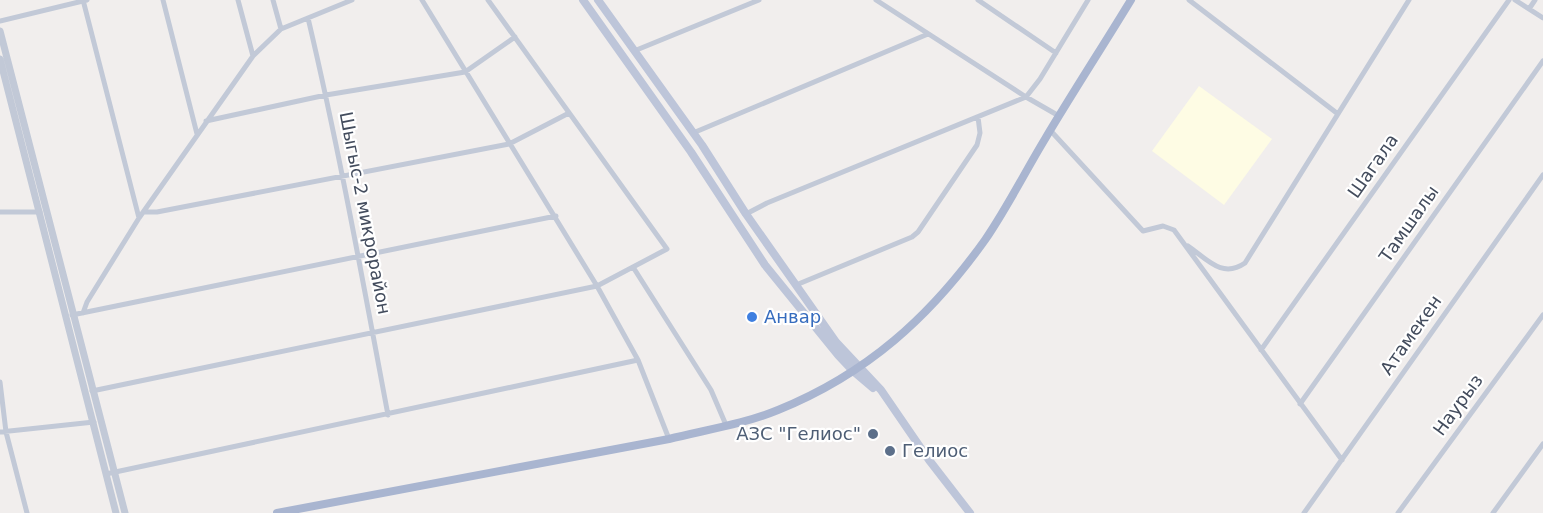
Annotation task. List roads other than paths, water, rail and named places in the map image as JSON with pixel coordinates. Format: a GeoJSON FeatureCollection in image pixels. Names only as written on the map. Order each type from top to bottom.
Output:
{"type":"FeatureCollection","features":[{"type":"Feature","properties":{"kind":"main road"},"geometry":{"type":"LineString","coordinates":[[583,0],[691,152],[765,265],[856,369],[881,390],[929,460],[970,513]]}},
{"type":"Feature","properties":{"kind":"main road"},"geometry":{"type":"LineString","coordinates":[[598,0],[856,369]]}},
{"type":"Feature","properties":{"kind":"main road"},"geometry":{"type":"LineString","coordinates":[[277,513],[669,439],[726,425],[786,406],[856,369],[889,345],[926,313],[958,276],[986,238],[1131,0]]}},
{"type":"Feature","properties":{"kind":"main road"},"geometry":{"type":"LineString","coordinates":[[691,152],[702,146]]}},
{"type":"Feature","properties":{"kind":"street"},"geometry":{"type":"LineString","coordinates":[[0,21],[85,0],[139,218]]}},
{"type":"Feature","properties":{"kind":"street"},"geometry":{"type":"LineString","coordinates":[[163,0],[197,134]]}},
{"type":"Feature","properties":{"kind":"street"},"geometry":{"type":"LineString","coordinates":[[238,0],[253,56]]}},
{"type":"Feature","properties":{"kind":"street"},"geometry":{"type":"LineString","coordinates":[[273,0],[281,29]]}},
{"type":"Feature","properties":{"kind":"street"},"geometry":{"type":"LineString","coordinates":[[83,313],[87,302],[139,218],[253,56],[281,29],[352,0]]}},
{"type":"Feature","properties":{"kind":"street"},"geometry":{"type":"LineString","coordinates":[[422,0],[597,286],[638,360],[669,439]]}},
{"type":"Feature","properties":{"kind":"street"},"geometry":{"type":"LineString","coordinates":[[85,393],[597,286],[667,249],[488,0]]}},
{"type":"Feature","properties":{"kind":"street"},"geometry":{"type":"LineString","coordinates":[[634,51],[759,0]]}},
{"type":"Feature","properties":{"kind":"street"},"geometry":{"type":"LineString","coordinates":[[876,0],[1059,116]]}},
{"type":"Feature","properties":{"kind":"street"},"geometry":{"type":"LineString","coordinates":[[978,0],[1056,53]]}},
{"type":"Feature","properties":{"kind":"street"},"geometry":{"type":"LineString","coordinates":[[746,214],[767,203],[1026,97],[1088,0]]}},
{"type":"Feature","properties":{"kind":"street"},"geometry":{"type":"LineString","coordinates":[[1189,0],[1338,114]]}},
{"type":"Feature","properties":{"kind":"street"},"geometry":{"type":"LineString","coordinates":[[1183,242],[1218,268],[1228,270],[1238,268],[1245,263],[1409,0]]}},
{"type":"Feature","properties":{"kind":"street","name":"Шагала"},"geometry":{"type":"LineString","coordinates":[[1261,350],[1509,0]]}},
{"type":"Feature","properties":{"kind":"street"},"geometry":{"type":"LineString","coordinates":[[1515,0],[1543,18]]}},
{"type":"Feature","properties":{"kind":"street"},"geometry":{"type":"LineString","coordinates":[[1529,9],[1535,0]]}},
{"type":"Feature","properties":{"kind":"street","name":"Шыгыс-2 микрорайон"},"geometry":{"type":"LineString","coordinates":[[308,18],[327,95],[388,415]]}},
{"type":"Feature","properties":{"kind":"street"},"geometry":{"type":"LineString","coordinates":[[0,31],[43,212],[65,317],[92,422],[125,513]]}},
{"type":"Feature","properties":{"kind":"street"},"geometry":{"type":"LineString","coordinates":[[693,133],[928,34]]}},
{"type":"Feature","properties":{"kind":"street"},"geometry":{"type":"LineString","coordinates":[[206,121],[327,95],[465,72],[515,37]]}},
{"type":"Feature","properties":{"kind":"street"},"geometry":{"type":"LineString","coordinates":[[0,58],[94,391],[116,513]]}},
{"type":"Feature","properties":{"kind":"street","name":"Тамшалы"},"geometry":{"type":"LineString","coordinates":[[1300,404],[1543,61]]}},
{"type":"Feature","properties":{"kind":"street"},"geometry":{"type":"LineString","coordinates":[[144,212],[158,212],[509,144],[569,113]]}},
{"type":"Feature","properties":{"kind":"street"},"geometry":{"type":"LineString","coordinates":[[796,285],[912,237],[918,232],[977,145],[980,133],[978,117]]}},
{"type":"Feature","properties":{"kind":"street"},"geometry":{"type":"LineString","coordinates":[[1050,130],[1143,231],[1158,226],[1174,230],[1342,459]]}},
{"type":"Feature","properties":{"kind":"street","name":"Атамекен"},"geometry":{"type":"LineString","coordinates":[[1304,513],[1543,175]]}},
{"type":"Feature","properties":{"kind":"street"},"geometry":{"type":"LineString","coordinates":[[0,212],[43,212]]}},
{"type":"Feature","properties":{"kind":"street"},"geometry":{"type":"LineString","coordinates":[[65,317],[556,216]]}},
{"type":"Feature","properties":{"kind":"street"},"geometry":{"type":"LineString","coordinates":[[633,267],[711,390],[726,425]]}},
{"type":"Feature","properties":{"kind":"street","name":"Наурыз"},"geometry":{"type":"LineString","coordinates":[[1398,513],[1543,315]]}},
{"type":"Feature","properties":{"kind":"street"},"geometry":{"type":"LineString","coordinates":[[110,473],[638,360]]}},
{"type":"Feature","properties":{"kind":"street"},"geometry":{"type":"LineString","coordinates":[[0,382],[3,432],[27,513]]}},
{"type":"Feature","properties":{"kind":"street"},"geometry":{"type":"LineString","coordinates":[[3,432],[101,421]]}},
{"type":"Feature","properties":{"kind":"street"},"geometry":{"type":"LineString","coordinates":[[1493,513],[1543,444]]}},
{"type":"Feature","properties":{"kind":"place","name":"Анвар"},"geometry":{"type":"Point","coordinates":[752,317]}},
{"type":"Feature","properties":{"kind":"place","name":"АЗС \"Гелиос\""},"geometry":{"type":"Point","coordinates":[873,434]}},
{"type":"Feature","properties":{"kind":"place","name":"Гелиос"},"geometry":{"type":"Point","coordinates":[890,451]}}]}
